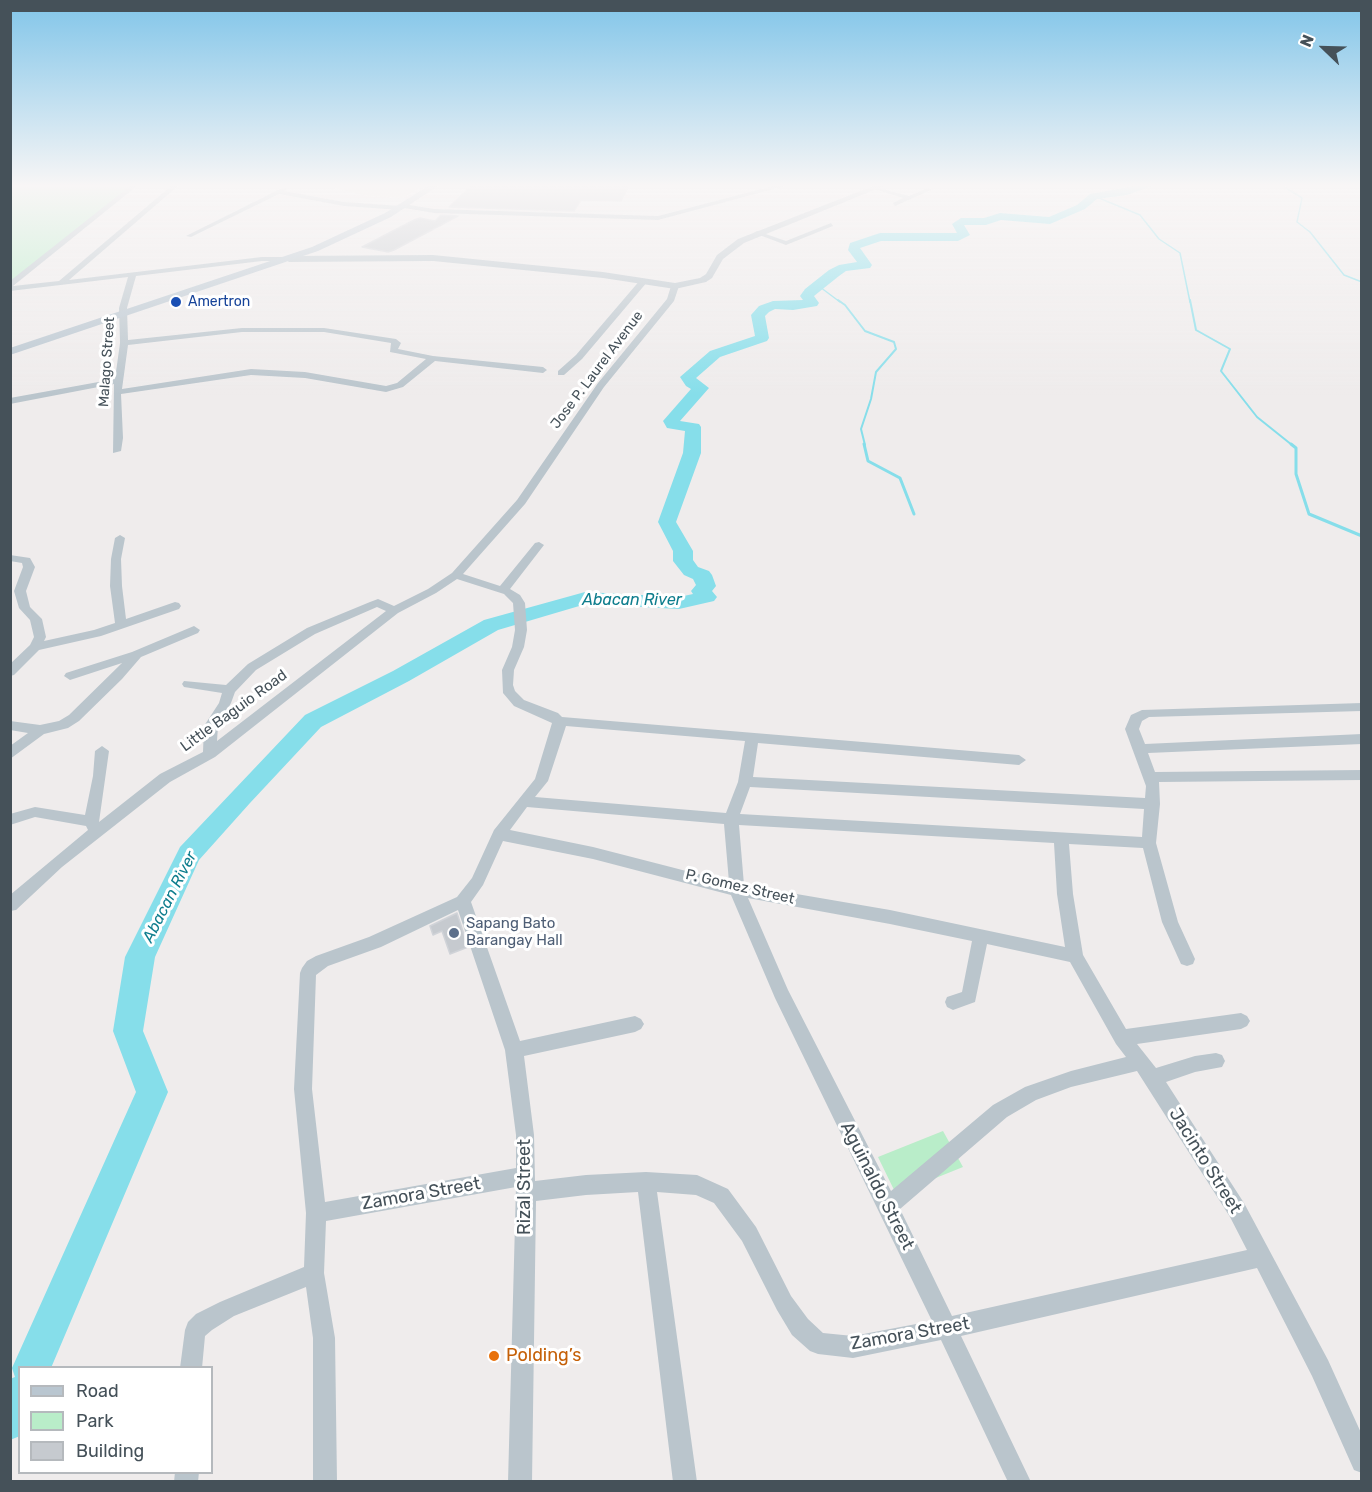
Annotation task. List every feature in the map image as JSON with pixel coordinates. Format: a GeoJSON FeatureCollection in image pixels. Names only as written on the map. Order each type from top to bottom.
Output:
{"type":"FeatureCollection","features":[{"type":"Feature","properties":{"kind":"main road"},"geometry":{"type":"LineString","coordinates":[[10,352],[297,256]]}},
{"type":"Feature","properties":{"kind":"street"},"geometry":{"type":"LineString","coordinates":[[10,287],[49,256]]}},
{"type":"Feature","properties":{"kind":"street"},"geometry":{"type":"LineString","coordinates":[[60,284],[93,256]]}},
{"type":"Feature","properties":{"kind":"street"},"geometry":{"type":"LineString","coordinates":[[10,287],[60,284],[267,259],[433,258],[569,271],[675,286],[703,280],[709,276],[723,256]]}},
{"type":"Feature","properties":{"kind":"street","name":"Malago Street"},"geometry":{"type":"LineString","coordinates":[[116,451],[117,392],[124,343],[124,304],[132,276]]}},
{"type":"Feature","properties":{"kind":"street"},"geometry":{"type":"LineString","coordinates":[[561,373],[579,357],[644,281]]}},
{"type":"Feature","properties":{"kind":"street","name":"Jose P. Laurel Avenue"},"geometry":{"type":"LineString","coordinates":[[456,575],[521,502],[601,386],[671,299],[675,286]]}},
{"type":"Feature","properties":{"kind":"street"},"geometry":{"type":"LineString","coordinates":[[124,343],[242,330],[324,330],[393,341],[397,343],[393,350],[434,358],[543,370]]}},
{"type":"Feature","properties":{"kind":"street"},"geometry":{"type":"LineString","coordinates":[[117,392],[251,372],[305,375],[386,389],[400,384],[434,358]]}},
{"type":"Feature","properties":{"kind":"street"},"geometry":{"type":"LineString","coordinates":[[10,401],[118,381]]}},
{"type":"Feature","properties":{"kind":"street"},"geometry":{"type":"LineString","coordinates":[[118,625],[116,559],[120,538]]}},
{"type":"Feature","properties":{"kind":"street"},"geometry":{"type":"LineString","coordinates":[[503,590],[539,545]]}},
{"type":"Feature","properties":{"kind":"street"},"geometry":{"type":"LineString","coordinates":[[10,558],[26,560],[29,567],[20,591],[25,608],[36,620],[38,642]]}},
{"type":"Feature","properties":{"kind":"street"},"geometry":{"type":"LineString","coordinates":[[456,575],[503,590],[516,597],[519,603],[521,630],[518,647],[507,677],[509,693],[519,703],[546,712],[559,721],[1019,760]]}},
{"type":"Feature","properties":{"kind":"street","name":"Little Baguio Road"},"geometry":{"type":"LineString","coordinates":[[10,905],[93,826],[165,778],[210,754],[394,610],[432,591],[456,575]]}},
{"type":"Feature","properties":{"kind":"street"},"geometry":{"type":"LineString","coordinates":[[210,754],[212,726],[225,703],[229,690],[252,667],[311,631],[378,603],[394,610]]}},
{"type":"Feature","properties":{"kind":"street"},"geometry":{"type":"LineString","coordinates":[[10,672],[38,642],[97,633],[175,606]]}},
{"type":"Feature","properties":{"kind":"street"},"geometry":{"type":"LineString","coordinates":[[70,676],[137,654],[194,630]]}},
{"type":"Feature","properties":{"kind":"street"},"geometry":{"type":"LineString","coordinates":[[12,727],[40,730],[63,725],[74,718],[137,654]]}},
{"type":"Feature","properties":{"kind":"street"},"geometry":{"type":"LineString","coordinates":[[188,684],[229,690]]}},
{"type":"Feature","properties":{"kind":"street"},"geometry":{"type":"LineString","coordinates":[[1187,959],[1170,922],[1149,843],[1153,786],[1132,729],[1136,718],[1147,713],[1362,707]]}},
{"type":"Feature","properties":{"kind":"street"},"geometry":{"type":"LineString","coordinates":[[325,1482],[324,1338],[314,1273],[315,1213],[303,1089],[308,973],[313,966],[322,961],[375,942],[463,901],[478,881],[499,834],[541,781],[556,738],[559,721]]}},
{"type":"Feature","properties":{"kind":"street"},"geometry":{"type":"LineString","coordinates":[[10,754],[40,730]]}},
{"type":"Feature","properties":{"kind":"street"},"geometry":{"type":"LineString","coordinates":[[731,819],[745,782],[752,738]]}},
{"type":"Feature","properties":{"kind":"street"},"geometry":{"type":"LineString","coordinates":[[1140,749],[1362,739]]}},
{"type":"Feature","properties":{"kind":"street"},"geometry":{"type":"LineString","coordinates":[[10,820],[16,816],[35,812],[93,826],[102,751]]}},
{"type":"Feature","properties":{"kind":"street"},"geometry":{"type":"LineString","coordinates":[[1150,777],[1362,775]]}},
{"type":"Feature","properties":{"kind":"street"},"geometry":{"type":"LineString","coordinates":[[745,782],[1153,804]]}},
{"type":"Feature","properties":{"kind":"street"},"geometry":{"type":"LineString","coordinates":[[523,801],[731,819],[1149,843]]}},
{"type":"Feature","properties":{"kind":"street","name":"Aguinaldo Street"},"geometry":{"type":"LineString","coordinates":[[731,819],[736,890],[781,993],[948,1328],[1020,1482]]}},
{"type":"Feature","properties":{"kind":"street","name":"P. Gomez Street"},"geometry":{"type":"LineString","coordinates":[[499,834],[628,861],[736,890],[981,936]]}},
{"type":"Feature","properties":{"kind":"street"},"geometry":{"type":"LineString","coordinates":[[953,1002],[969,997],[981,936],[1075,956],[1065,894],[1061,837]]}},
{"type":"Feature","properties":{"kind":"street","name":"Rizal Street"},"geometry":{"type":"LineString","coordinates":[[463,901],[514,1050],[522,1107],[526,1184],[520,1482]]}},
{"type":"Feature","properties":{"kind":"street","name":"Jacinto Street"},"geometry":{"type":"LineString","coordinates":[[1075,956],[1122,1038],[1153,1078],[1237,1210],[1320,1368],[1362,1462]]}},
{"type":"Feature","properties":{"kind":"street"},"geometry":{"type":"LineString","coordinates":[[1122,1038],[1241,1021]]}},
{"type":"Feature","properties":{"kind":"street"},"geometry":{"type":"LineString","coordinates":[[514,1050],[635,1024]]}},
{"type":"Feature","properties":{"kind":"street"},"geometry":{"type":"LineString","coordinates":[[1153,1078],[1195,1064],[1216,1061]]}},
{"type":"Feature","properties":{"kind":"street"},"geometry":{"type":"LineString","coordinates":[[888,1206],[1000,1111],[1031,1094],[1071,1079],[1140,1062]]}},
{"type":"Feature","properties":{"kind":"street"},"geometry":{"type":"LineString","coordinates":[[646,1182],[685,1482]]}},
{"type":"Feature","properties":{"kind":"street","name":"Zamora Street"},"geometry":{"type":"LineString","coordinates":[[315,1213],[526,1184],[586,1185],[646,1182],[697,1185],[721,1196],[749,1234],[784,1304],[800,1327],[818,1343],[854,1347],[1262,1257]]}},
{"type":"Feature","properties":{"kind":"street"},"geometry":{"type":"LineString","coordinates":[[191,1366],[196,1330],[204,1322],[314,1273]]}},
{"type":"Feature","properties":{"kind":"green space"},"geometry":{"type":"Polygon","coordinates":[[[11,256],[44,256],[11,282],[11,256]]]}},
{"type":"Feature","properties":{"kind":"green space"},"geometry":{"type":"Polygon","coordinates":[[[943,1131],[963,1167],[896,1194],[878,1157],[943,1131]]]}},
{"type":"Feature","properties":{"kind":"building","name":"Sapang Bato Barangay Hall"},"geometry":{"type":"Polygon","coordinates":[[[457,913],[468,947],[450,954],[442,931],[433,935],[430,926],[457,913]]]}},
{"type":"Feature","properties":{"kind":"waterway","name":"Abacan River"},"geometry":{"type":"LineString","coordinates":[[32,1366],[152,1092],[128,1031],[140,957],[189,854],[313,721],[401,676],[491,625],[585,598],[679,603],[707,597],[701,591],[706,586],[702,575],[691,571],[683,561],[683,551],[667,522],[692,453],[693,427],[673,425],[671,421],[701,388],[691,383],[688,377],[715,354],[762,338],[758,315],[764,309],[773,305],[793,306],[812,303],[807,296],[834,273],[843,268],[866,265],[859,256]]}},
{"type":"Feature","properties":{"kind":"waterway"},"geometry":{"type":"LineString","coordinates":[[1181,256],[1190,302]]}},
{"type":"Feature","properties":{"kind":"waterway"},"geometry":{"type":"LineString","coordinates":[[1329,256],[1344,275],[1362,282]]}},
{"type":"Feature","properties":{"kind":"waterway"},"geometry":{"type":"LineString","coordinates":[[820,287],[840,302]]}},
{"type":"Feature","properties":{"kind":"waterway"},"geometry":{"type":"LineString","coordinates":[[838,300],[845,305],[865,331],[894,342],[896,349],[876,372],[871,399],[861,429],[865,445]]}},
{"type":"Feature","properties":{"kind":"waterway"},"geometry":{"type":"LineString","coordinates":[[1190,300],[1196,330],[1230,349],[1221,371],[1257,417],[1292,445]]}},
{"type":"Feature","properties":{"kind":"waterway"},"geometry":{"type":"LineString","coordinates":[[864,444],[868,461],[900,478],[914,514]]}},
{"type":"Feature","properties":{"kind":"waterway"},"geometry":{"type":"LineString","coordinates":[[1291,444],[1296,448],[1296,474],[1309,514],[1362,536]]}},
{"type":"Feature","properties":{"kind":"waterway","name":"Abacan River"},"geometry":{"type":"LineString","coordinates":[[10,1420],[18,1400]]}},
{"type":"Feature","properties":{"kind":"place","name":"Amertron"},"geometry":{"type":"Point","coordinates":[176,302]}},
{"type":"Feature","properties":{"kind":"place","name":"Sapang Bato Barangay Hall"},"geometry":{"type":"Point","coordinates":[454,933]}},
{"type":"Feature","properties":{"kind":"place","name":"Polding’s"},"geometry":{"type":"Point","coordinates":[494,1356]}}]}
